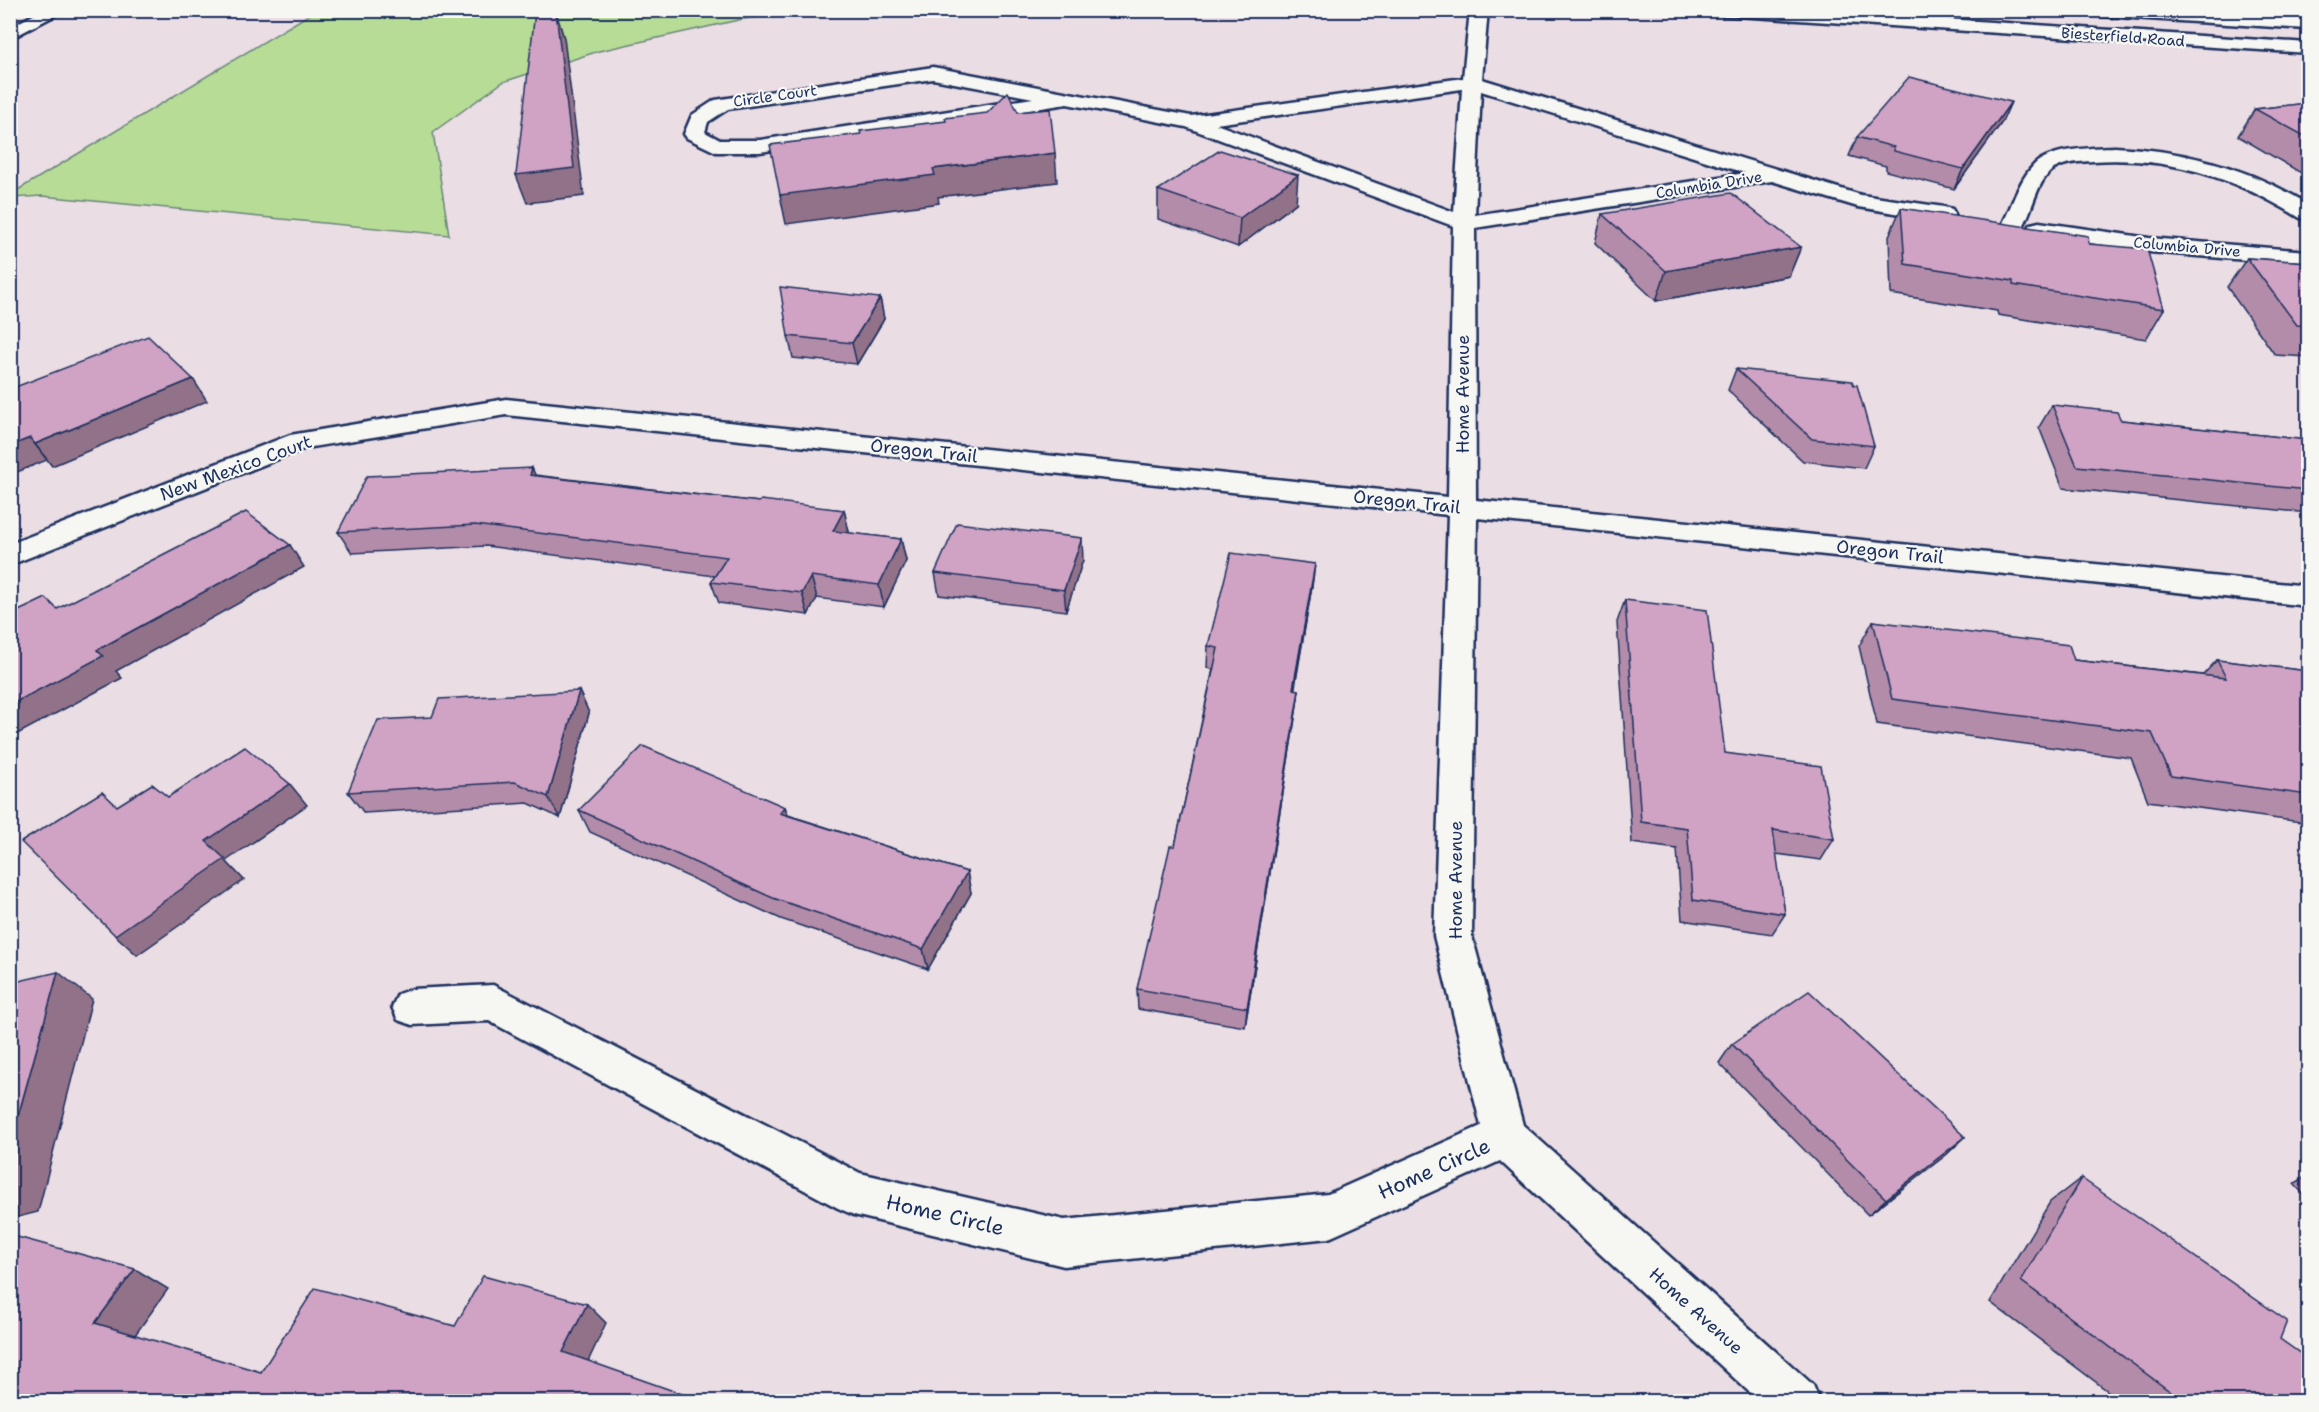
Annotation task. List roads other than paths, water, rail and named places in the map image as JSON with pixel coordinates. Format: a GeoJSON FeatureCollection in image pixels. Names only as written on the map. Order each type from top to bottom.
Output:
{"type":"FeatureCollection","features":[{"type":"Feature","properties":{"kind":"street"},"geometry":{"type":"LineString","coordinates":[[10,34],[57,10]]}},
{"type":"Feature","properties":{"kind":"street","name":"Home Avenue"},"geometry":{"type":"LineString","coordinates":[[1479,10],[1472,82],[1464,224],[1462,507],[1453,936],[1505,1137],[1796,1401]]}},
{"type":"Feature","properties":{"kind":"street","name":"Biesterfield Road"},"geometry":{"type":"LineString","coordinates":[[1722,10],[2308,48]]}},
{"type":"Feature","properties":{"kind":"street","name":"Biesterfield Road"},"geometry":{"type":"LineString","coordinates":[[2084,10],[2308,24]]}},
{"type":"Feature","properties":{"kind":"street","name":"Circle Court"},"geometry":{"type":"LineString","coordinates":[[1069,98],[760,146],[716,146],[694,134],[699,119],[722,104],[933,73],[1069,98],[1191,122]]}},
{"type":"Feature","properties":{"kind":"street"},"geometry":{"type":"LineString","coordinates":[[1191,122],[1472,82],[1773,175]]}},
{"type":"Feature","properties":{"kind":"street"},"geometry":{"type":"LineString","coordinates":[[1191,122],[1464,224]]}},
{"type":"Feature","properties":{"kind":"street"},"geometry":{"type":"LineString","coordinates":[[2013,225],[2041,168],[2074,156],[2097,153],[2152,156],[2209,167],[2262,187],[2308,213]]}},
{"type":"Feature","properties":{"kind":"street","name":"Columbia Drive"},"geometry":{"type":"LineString","coordinates":[[1464,224],[1773,175],[1858,201],[1968,218]]}},
{"type":"Feature","properties":{"kind":"street","name":"Columbia Drive"},"geometry":{"type":"LineString","coordinates":[[1990,222],[2149,245],[2308,258]]}},
{"type":"Feature","properties":{"kind":"street","name":"Oregon Trail"},"geometry":{"type":"LineString","coordinates":[[506,407],[2308,596]]}},
{"type":"Feature","properties":{"kind":"street","name":"New Mexico Court"},"geometry":{"type":"LineString","coordinates":[[10,555],[300,441],[506,407]]}},
{"type":"Feature","properties":{"kind":"street","name":"Home Circle"},"geometry":{"type":"LineString","coordinates":[[412,1007],[493,1003],[854,1193],[1064,1243],[1329,1216],[1505,1137]]}}]}
